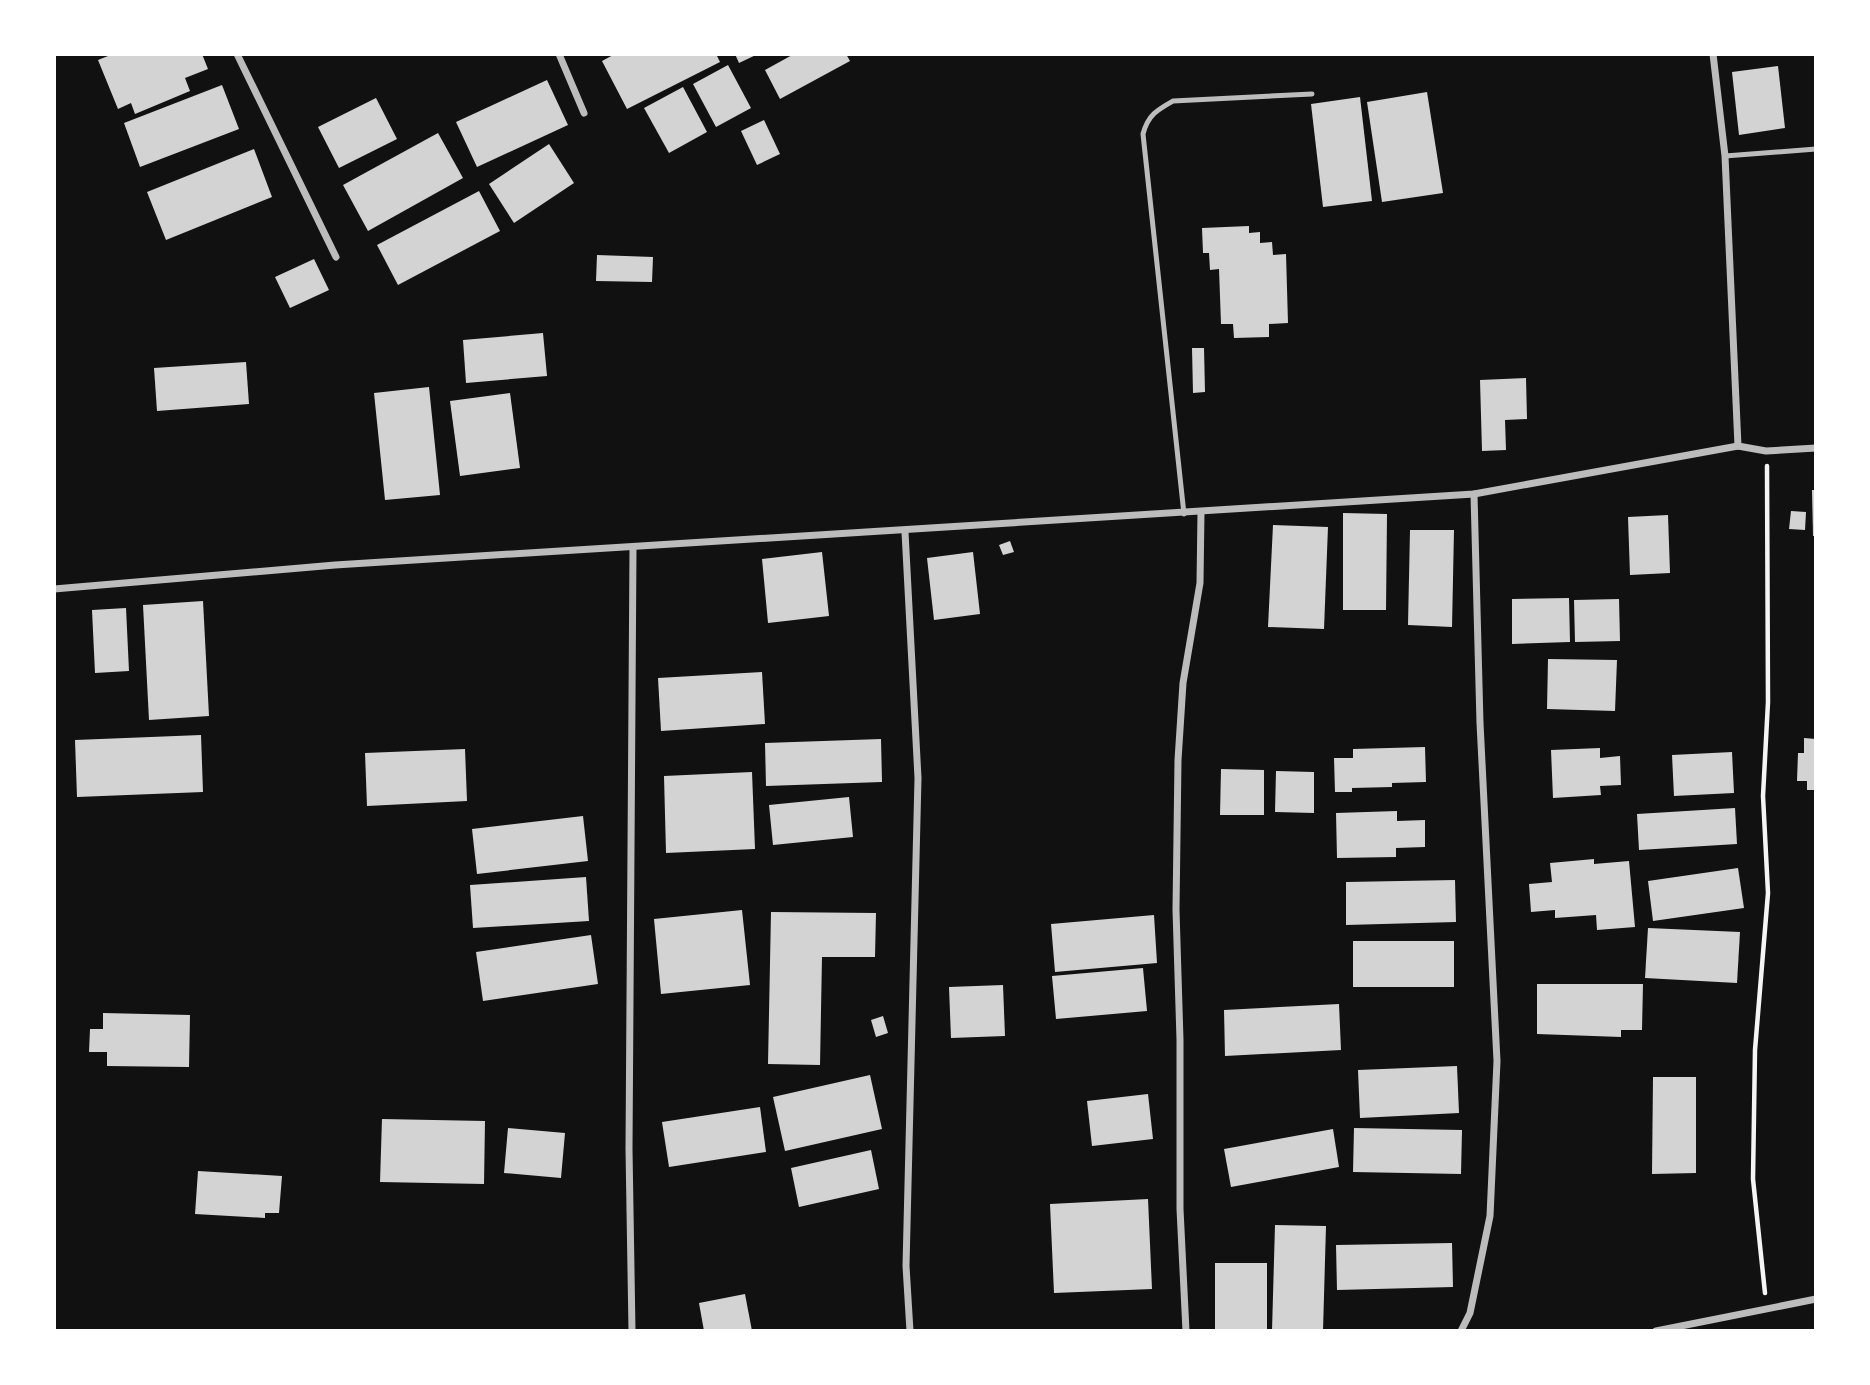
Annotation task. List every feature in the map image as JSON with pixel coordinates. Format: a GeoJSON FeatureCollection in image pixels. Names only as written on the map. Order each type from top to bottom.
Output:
{"type":"FeatureCollection","features":[{"type":"Feature","properties":{"kind":"street"},"geometry":{"type":"LineString","coordinates":[[237,54],[336,257]]}},
{"type":"Feature","properties":{"kind":"street"},"geometry":{"type":"LineString","coordinates":[[559,54],[584,113]]}},
{"type":"Feature","properties":{"kind":"street"},"geometry":{"type":"LineString","coordinates":[[1713,54],[1725,156],[1738,446]]}},
{"type":"Feature","properties":{"kind":"street"},"geometry":{"type":"LineString","coordinates":[[54,589],[335,565],[905,532],[1474,494],[1738,446],[1766,451],[1816,447]]}},
{"type":"Feature","properties":{"kind":"street"},"geometry":{"type":"LineString","coordinates":[[1461,1331],[1470,1313],[1490,1216],[1497,1060],[1480,723],[1474,494]]}},
{"type":"Feature","properties":{"kind":"street"},"geometry":{"type":"LineString","coordinates":[[1186,1331],[1180,1209],[1180,1040],[1176,910],[1178,760],[1183,683],[1200,583],[1201,512]]}},
{"type":"Feature","properties":{"kind":"street"},"geometry":{"type":"LineString","coordinates":[[905,532],[918,778],[906,1266],[910,1331]]}},
{"type":"Feature","properties":{"kind":"street"},"geometry":{"type":"LineString","coordinates":[[632,1331],[629,1135],[633,548]]}},
{"type":"Feature","properties":{"kind":"street"},"geometry":{"type":"LineString","coordinates":[[1656,1331],[1767,1311],[1816,1299]]}},
{"type":"Feature","properties":{"kind":"lane"},"geometry":{"type":"LineString","coordinates":[[1184,513],[1143,134],[1147,121],[1155,111],[1173,101],[1312,94]]}},
{"type":"Feature","properties":{"kind":"lane"},"geometry":{"type":"LineString","coordinates":[[1725,156],[1816,149]]}},
{"type":"Feature","properties":{"kind":"path"},"geometry":{"type":"LineString","coordinates":[[1766,451],[1768,702],[1763,796],[1768,892],[1755,1050],[1753,1179],[1767,1311]]}},
{"type":"Feature","properties":{"kind":"building"},"geometry":{"type":"Polygon","coordinates":[[[113,54],[202,54],[208,69],[185,78],[190,91],[135,114],[131,103],[118,109],[98,60],[113,54]]]}},
{"type":"Feature","properties":{"kind":"building"},"geometry":{"type":"Polygon","coordinates":[[[615,54],[716,54],[720,62],[627,109],[602,61],[615,54]]]}},
{"type":"Feature","properties":{"kind":"building"},"geometry":{"type":"Polygon","coordinates":[[[735,54],[758,54],[739,63],[735,54]]]}},
{"type":"Feature","properties":{"kind":"building"},"geometry":{"type":"Polygon","coordinates":[[[794,54],[846,54],[850,61],[780,99],[765,70],[794,54]]]}},
{"type":"Feature","properties":{"kind":"building"},"geometry":{"type":"Polygon","coordinates":[[[728,65],[751,108],[716,127],[693,84],[728,65]]]}},
{"type":"Feature","properties":{"kind":"building"},"geometry":{"type":"Polygon","coordinates":[[[1778,66],[1785,128],[1739,135],[1732,72],[1778,66]]]}},
{"type":"Feature","properties":{"kind":"building"},"geometry":{"type":"Polygon","coordinates":[[[547,80],[568,125],[477,167],[456,122],[547,80]]]}},
{"type":"Feature","properties":{"kind":"building"},"geometry":{"type":"Polygon","coordinates":[[[222,85],[239,129],[140,167],[124,123],[222,85]]]}},
{"type":"Feature","properties":{"kind":"building"},"geometry":{"type":"Polygon","coordinates":[[[683,87],[707,132],[669,153],[644,108],[683,87]]]}},
{"type":"Feature","properties":{"kind":"building"},"geometry":{"type":"Polygon","coordinates":[[[1427,92],[1443,193],[1382,202],[1367,102],[1427,92]]]}},
{"type":"Feature","properties":{"kind":"building"},"geometry":{"type":"Polygon","coordinates":[[[1360,97],[1372,201],[1323,207],[1311,104],[1360,97]]]}},
{"type":"Feature","properties":{"kind":"building"},"geometry":{"type":"Polygon","coordinates":[[[376,98],[397,139],[339,168],[318,127],[376,98]]]}},
{"type":"Feature","properties":{"kind":"building"},"geometry":{"type":"Polygon","coordinates":[[[764,120],[780,154],[757,165],[741,131],[764,120]]]}},
{"type":"Feature","properties":{"kind":"building"},"geometry":{"type":"Polygon","coordinates":[[[438,133],[463,178],[368,231],[343,185],[438,133]]]}},
{"type":"Feature","properties":{"kind":"building"},"geometry":{"type":"Polygon","coordinates":[[[549,144],[574,183],[514,223],[489,184],[549,144]]]}},
{"type":"Feature","properties":{"kind":"building"},"geometry":{"type":"Polygon","coordinates":[[[254,149],[272,197],[166,240],[147,192],[254,149]]]}},
{"type":"Feature","properties":{"kind":"building"},"geometry":{"type":"Polygon","coordinates":[[[479,191],[500,231],[398,285],[377,245],[479,191]]]}},
{"type":"Feature","properties":{"kind":"building"},"geometry":{"type":"Polygon","coordinates":[[[1249,226],[1249,233],[1260,232],[1260,243],[1272,242],[1273,255],[1286,254],[1288,323],[1269,324],[1269,337],[1234,338],[1233,324],[1221,324],[1219,269],[1210,270],[1209,253],[1203,253],[1202,228],[1249,226]]]}},
{"type":"Feature","properties":{"kind":"building"},"geometry":{"type":"Polygon","coordinates":[[[597,255],[653,257],[652,282],[596,281],[597,255]]]}},
{"type":"Feature","properties":{"kind":"building"},"geometry":{"type":"Polygon","coordinates":[[[314,259],[329,290],[290,308],[275,277],[314,259]]]}},
{"type":"Feature","properties":{"kind":"building"},"geometry":{"type":"Polygon","coordinates":[[[543,333],[547,376],[466,383],[463,340],[543,333]]]}},
{"type":"Feature","properties":{"kind":"building"},"geometry":{"type":"Polygon","coordinates":[[[1192,348],[1204,348],[1205,392],[1193,393],[1192,348]]]}},
{"type":"Feature","properties":{"kind":"building"},"geometry":{"type":"Polygon","coordinates":[[[246,362],[249,404],[157,411],[154,368],[246,362]]]}},
{"type":"Feature","properties":{"kind":"building"},"geometry":{"type":"Polygon","coordinates":[[[1526,378],[1527,419],[1505,420],[1506,450],[1482,451],[1480,380],[1526,378]]]}},
{"type":"Feature","properties":{"kind":"building"},"geometry":{"type":"Polygon","coordinates":[[[429,387],[440,495],[385,500],[374,393],[429,387]]]}},
{"type":"Feature","properties":{"kind":"building"},"geometry":{"type":"Polygon","coordinates":[[[510,393],[520,468],[460,476],[450,401],[510,393]]]}},
{"type":"Feature","properties":{"kind":"building"},"geometry":{"type":"Polygon","coordinates":[[[1812,490],[1816,490],[1816,536],[1813,536],[1812,490]]]}},
{"type":"Feature","properties":{"kind":"building"},"geometry":{"type":"Polygon","coordinates":[[[1791,511],[1806,512],[1805,530],[1789,529],[1791,511]]]}},
{"type":"Feature","properties":{"kind":"building"},"geometry":{"type":"Polygon","coordinates":[[[1343,513],[1387,514],[1386,610],[1343,610],[1343,513]]]}},
{"type":"Feature","properties":{"kind":"building"},"geometry":{"type":"Polygon","coordinates":[[[1668,515],[1670,573],[1630,575],[1628,517],[1668,515]]]}},
{"type":"Feature","properties":{"kind":"building"},"geometry":{"type":"Polygon","coordinates":[[[1273,525],[1328,527],[1324,629],[1268,627],[1273,525]]]}},
{"type":"Feature","properties":{"kind":"building"},"geometry":{"type":"Polygon","coordinates":[[[1410,530],[1454,530],[1452,627],[1408,625],[1410,530]]]}},
{"type":"Feature","properties":{"kind":"building"},"geometry":{"type":"Polygon","coordinates":[[[1010,541],[1014,552],[1003,555],[999,545],[1010,541]]]}},
{"type":"Feature","properties":{"kind":"building"},"geometry":{"type":"Polygon","coordinates":[[[822,552],[829,616],[768,623],[762,559],[822,552]]]}},
{"type":"Feature","properties":{"kind":"building"},"geometry":{"type":"Polygon","coordinates":[[[973,552],[980,614],[934,620],[927,558],[973,552]]]}},
{"type":"Feature","properties":{"kind":"building"},"geometry":{"type":"Polygon","coordinates":[[[1569,598],[1570,642],[1512,644],[1512,599],[1569,598]]]}},
{"type":"Feature","properties":{"kind":"building"},"geometry":{"type":"Polygon","coordinates":[[[1619,599],[1620,641],[1575,642],[1574,600],[1619,599]]]}},
{"type":"Feature","properties":{"kind":"building"},"geometry":{"type":"Polygon","coordinates":[[[203,601],[209,716],[149,720],[143,605],[203,601]]]}},
{"type":"Feature","properties":{"kind":"building"},"geometry":{"type":"Polygon","coordinates":[[[126,608],[129,671],[95,673],[92,610],[126,608]]]}},
{"type":"Feature","properties":{"kind":"building"},"geometry":{"type":"Polygon","coordinates":[[[1548,659],[1617,660],[1615,711],[1547,709],[1548,659]]]}},
{"type":"Feature","properties":{"kind":"building"},"geometry":{"type":"Polygon","coordinates":[[[762,672],[765,724],[661,731],[658,678],[762,672]]]}},
{"type":"Feature","properties":{"kind":"building"},"geometry":{"type":"Polygon","coordinates":[[[201,735],[203,792],[77,797],[75,740],[201,735]]]}},
{"type":"Feature","properties":{"kind":"building"},"geometry":{"type":"Polygon","coordinates":[[[1804,738],[1816,739],[1816,790],[1807,790],[1807,781],[1797,781],[1798,753],[1804,753],[1804,738]]]}},
{"type":"Feature","properties":{"kind":"building"},"geometry":{"type":"Polygon","coordinates":[[[881,739],[882,782],[766,786],[765,743],[881,739]]]}},
{"type":"Feature","properties":{"kind":"building"},"geometry":{"type":"Polygon","coordinates":[[[1425,747],[1426,782],[1392,783],[1392,787],[1352,788],[1352,792],[1335,792],[1334,758],[1353,758],[1353,749],[1425,747]]]}},
{"type":"Feature","properties":{"kind":"building"},"geometry":{"type":"Polygon","coordinates":[[[1600,748],[1600,758],[1620,756],[1621,785],[1600,786],[1601,795],[1553,798],[1551,750],[1600,748]]]}},
{"type":"Feature","properties":{"kind":"building"},"geometry":{"type":"Polygon","coordinates":[[[465,749],[467,801],[367,806],[365,753],[465,749]]]}},
{"type":"Feature","properties":{"kind":"building"},"geometry":{"type":"Polygon","coordinates":[[[1732,752],[1734,793],[1674,796],[1672,755],[1732,752]]]}},
{"type":"Feature","properties":{"kind":"building"},"geometry":{"type":"Polygon","coordinates":[[[1221,769],[1264,770],[1264,815],[1220,815],[1221,769]]]}},
{"type":"Feature","properties":{"kind":"building"},"geometry":{"type":"Polygon","coordinates":[[[1276,771],[1314,772],[1314,813],[1275,812],[1276,771]]]}},
{"type":"Feature","properties":{"kind":"building"},"geometry":{"type":"Polygon","coordinates":[[[752,772],[755,849],[666,853],[664,776],[752,772]]]}},
{"type":"Feature","properties":{"kind":"building"},"geometry":{"type":"Polygon","coordinates":[[[849,797],[853,837],[773,845],[769,805],[849,797]]]}},
{"type":"Feature","properties":{"kind":"building"},"geometry":{"type":"Polygon","coordinates":[[[1735,808],[1737,844],[1639,850],[1637,814],[1735,808]]]}},
{"type":"Feature","properties":{"kind":"building"},"geometry":{"type":"Polygon","coordinates":[[[1397,811],[1397,821],[1425,820],[1425,847],[1396,848],[1396,857],[1337,858],[1336,813],[1397,811]]]}},
{"type":"Feature","properties":{"kind":"building"},"geometry":{"type":"Polygon","coordinates":[[[583,816],[588,861],[477,874],[472,829],[583,816]]]}},
{"type":"Feature","properties":{"kind":"building"},"geometry":{"type":"Polygon","coordinates":[[[1594,859],[1594,864],[1629,861],[1635,927],[1597,930],[1596,915],[1555,918],[1555,910],[1531,912],[1529,884],[1552,882],[1550,863],[1594,859]]]}},
{"type":"Feature","properties":{"kind":"building"},"geometry":{"type":"Polygon","coordinates":[[[1738,868],[1744,908],[1653,921],[1648,881],[1738,868]]]}},
{"type":"Feature","properties":{"kind":"building"},"geometry":{"type":"Polygon","coordinates":[[[586,877],[589,921],[473,928],[470,885],[586,877]]]}},
{"type":"Feature","properties":{"kind":"building"},"geometry":{"type":"Polygon","coordinates":[[[1455,880],[1456,922],[1346,925],[1346,882],[1455,880]]]}},
{"type":"Feature","properties":{"kind":"building"},"geometry":{"type":"Polygon","coordinates":[[[742,910],[750,985],[661,994],[654,919],[742,910]]]}},
{"type":"Feature","properties":{"kind":"building"},"geometry":{"type":"Polygon","coordinates":[[[771,912],[876,913],[875,957],[822,957],[820,1065],[768,1064],[771,912]]]}},
{"type":"Feature","properties":{"kind":"building"},"geometry":{"type":"Polygon","coordinates":[[[1154,915],[1157,963],[1055,972],[1051,924],[1154,915]]]}},
{"type":"Feature","properties":{"kind":"building"},"geometry":{"type":"Polygon","coordinates":[[[1648,928],[1740,932],[1737,983],[1645,978],[1648,928]]]}},
{"type":"Feature","properties":{"kind":"building"},"geometry":{"type":"Polygon","coordinates":[[[591,935],[598,984],[483,1001],[476,952],[591,935]]]}},
{"type":"Feature","properties":{"kind":"building"},"geometry":{"type":"Polygon","coordinates":[[[1353,941],[1454,941],[1454,987],[1353,987],[1353,941]]]}},
{"type":"Feature","properties":{"kind":"building"},"geometry":{"type":"Polygon","coordinates":[[[1143,968],[1147,1011],[1056,1019],[1052,976],[1143,968]]]}},
{"type":"Feature","properties":{"kind":"building"},"geometry":{"type":"Polygon","coordinates":[[[1537,984],[1643,984],[1642,1030],[1621,1030],[1621,1037],[1537,1034],[1537,984]]]}},
{"type":"Feature","properties":{"kind":"building"},"geometry":{"type":"Polygon","coordinates":[[[1003,985],[1005,1036],[951,1038],[949,987],[1003,985]]]}},
{"type":"Feature","properties":{"kind":"building"},"geometry":{"type":"Polygon","coordinates":[[[1339,1004],[1341,1050],[1225,1056],[1224,1010],[1339,1004]]]}},
{"type":"Feature","properties":{"kind":"building"},"geometry":{"type":"Polygon","coordinates":[[[103,1013],[190,1015],[189,1067],[107,1066],[107,1052],[89,1052],[90,1029],[103,1029],[103,1013]]]}},
{"type":"Feature","properties":{"kind":"building"},"geometry":{"type":"Polygon","coordinates":[[[883,1016],[888,1033],[876,1037],[871,1020],[883,1016]]]}},
{"type":"Feature","properties":{"kind":"building"},"geometry":{"type":"Polygon","coordinates":[[[1457,1066],[1459,1113],[1360,1118],[1358,1070],[1457,1066]]]}},
{"type":"Feature","properties":{"kind":"building"},"geometry":{"type":"Polygon","coordinates":[[[870,1075],[882,1129],[785,1151],[773,1097],[870,1075]]]}},
{"type":"Feature","properties":{"kind":"building"},"geometry":{"type":"Polygon","coordinates":[[[1653,1077],[1696,1077],[1696,1173],[1652,1174],[1653,1077]]]}},
{"type":"Feature","properties":{"kind":"building"},"geometry":{"type":"Polygon","coordinates":[[[1148,1094],[1153,1139],[1092,1146],[1087,1101],[1148,1094]]]}},
{"type":"Feature","properties":{"kind":"building"},"geometry":{"type":"Polygon","coordinates":[[[760,1107],[766,1152],[669,1167],[662,1122],[760,1107]]]}},
{"type":"Feature","properties":{"kind":"building"},"geometry":{"type":"Polygon","coordinates":[[[382,1119],[485,1121],[484,1184],[380,1182],[382,1119]]]}},
{"type":"Feature","properties":{"kind":"building"},"geometry":{"type":"Polygon","coordinates":[[[508,1128],[565,1133],[561,1178],[504,1173],[508,1128]]]}},
{"type":"Feature","properties":{"kind":"building"},"geometry":{"type":"Polygon","coordinates":[[[1354,1128],[1462,1130],[1461,1174],[1353,1172],[1354,1128]]]}},
{"type":"Feature","properties":{"kind":"building"},"geometry":{"type":"Polygon","coordinates":[[[1333,1129],[1339,1167],[1231,1187],[1224,1149],[1333,1129]]]}},
{"type":"Feature","properties":{"kind":"building"},"geometry":{"type":"Polygon","coordinates":[[[871,1150],[879,1189],[799,1207],[791,1168],[871,1150]]]}},
{"type":"Feature","properties":{"kind":"building"},"geometry":{"type":"Polygon","coordinates":[[[198,1171],[282,1176],[279,1213],[265,1213],[265,1218],[195,1214],[198,1171]]]}},
{"type":"Feature","properties":{"kind":"building"},"geometry":{"type":"Polygon","coordinates":[[[1148,1199],[1152,1289],[1054,1293],[1050,1204],[1148,1199]]]}},
{"type":"Feature","properties":{"kind":"building"},"geometry":{"type":"Polygon","coordinates":[[[1275,1225],[1326,1226],[1323,1331],[1272,1331],[1275,1225]]]}},
{"type":"Feature","properties":{"kind":"building"},"geometry":{"type":"Polygon","coordinates":[[[1452,1243],[1453,1287],[1337,1290],[1336,1245],[1452,1243]]]}},
{"type":"Feature","properties":{"kind":"building"},"geometry":{"type":"Polygon","coordinates":[[[1215,1263],[1267,1263],[1267,1331],[1215,1331],[1215,1263]]]}},
{"type":"Feature","properties":{"kind":"building"},"geometry":{"type":"Polygon","coordinates":[[[745,1294],[752,1331],[704,1331],[699,1303],[745,1294]]]}}]}
